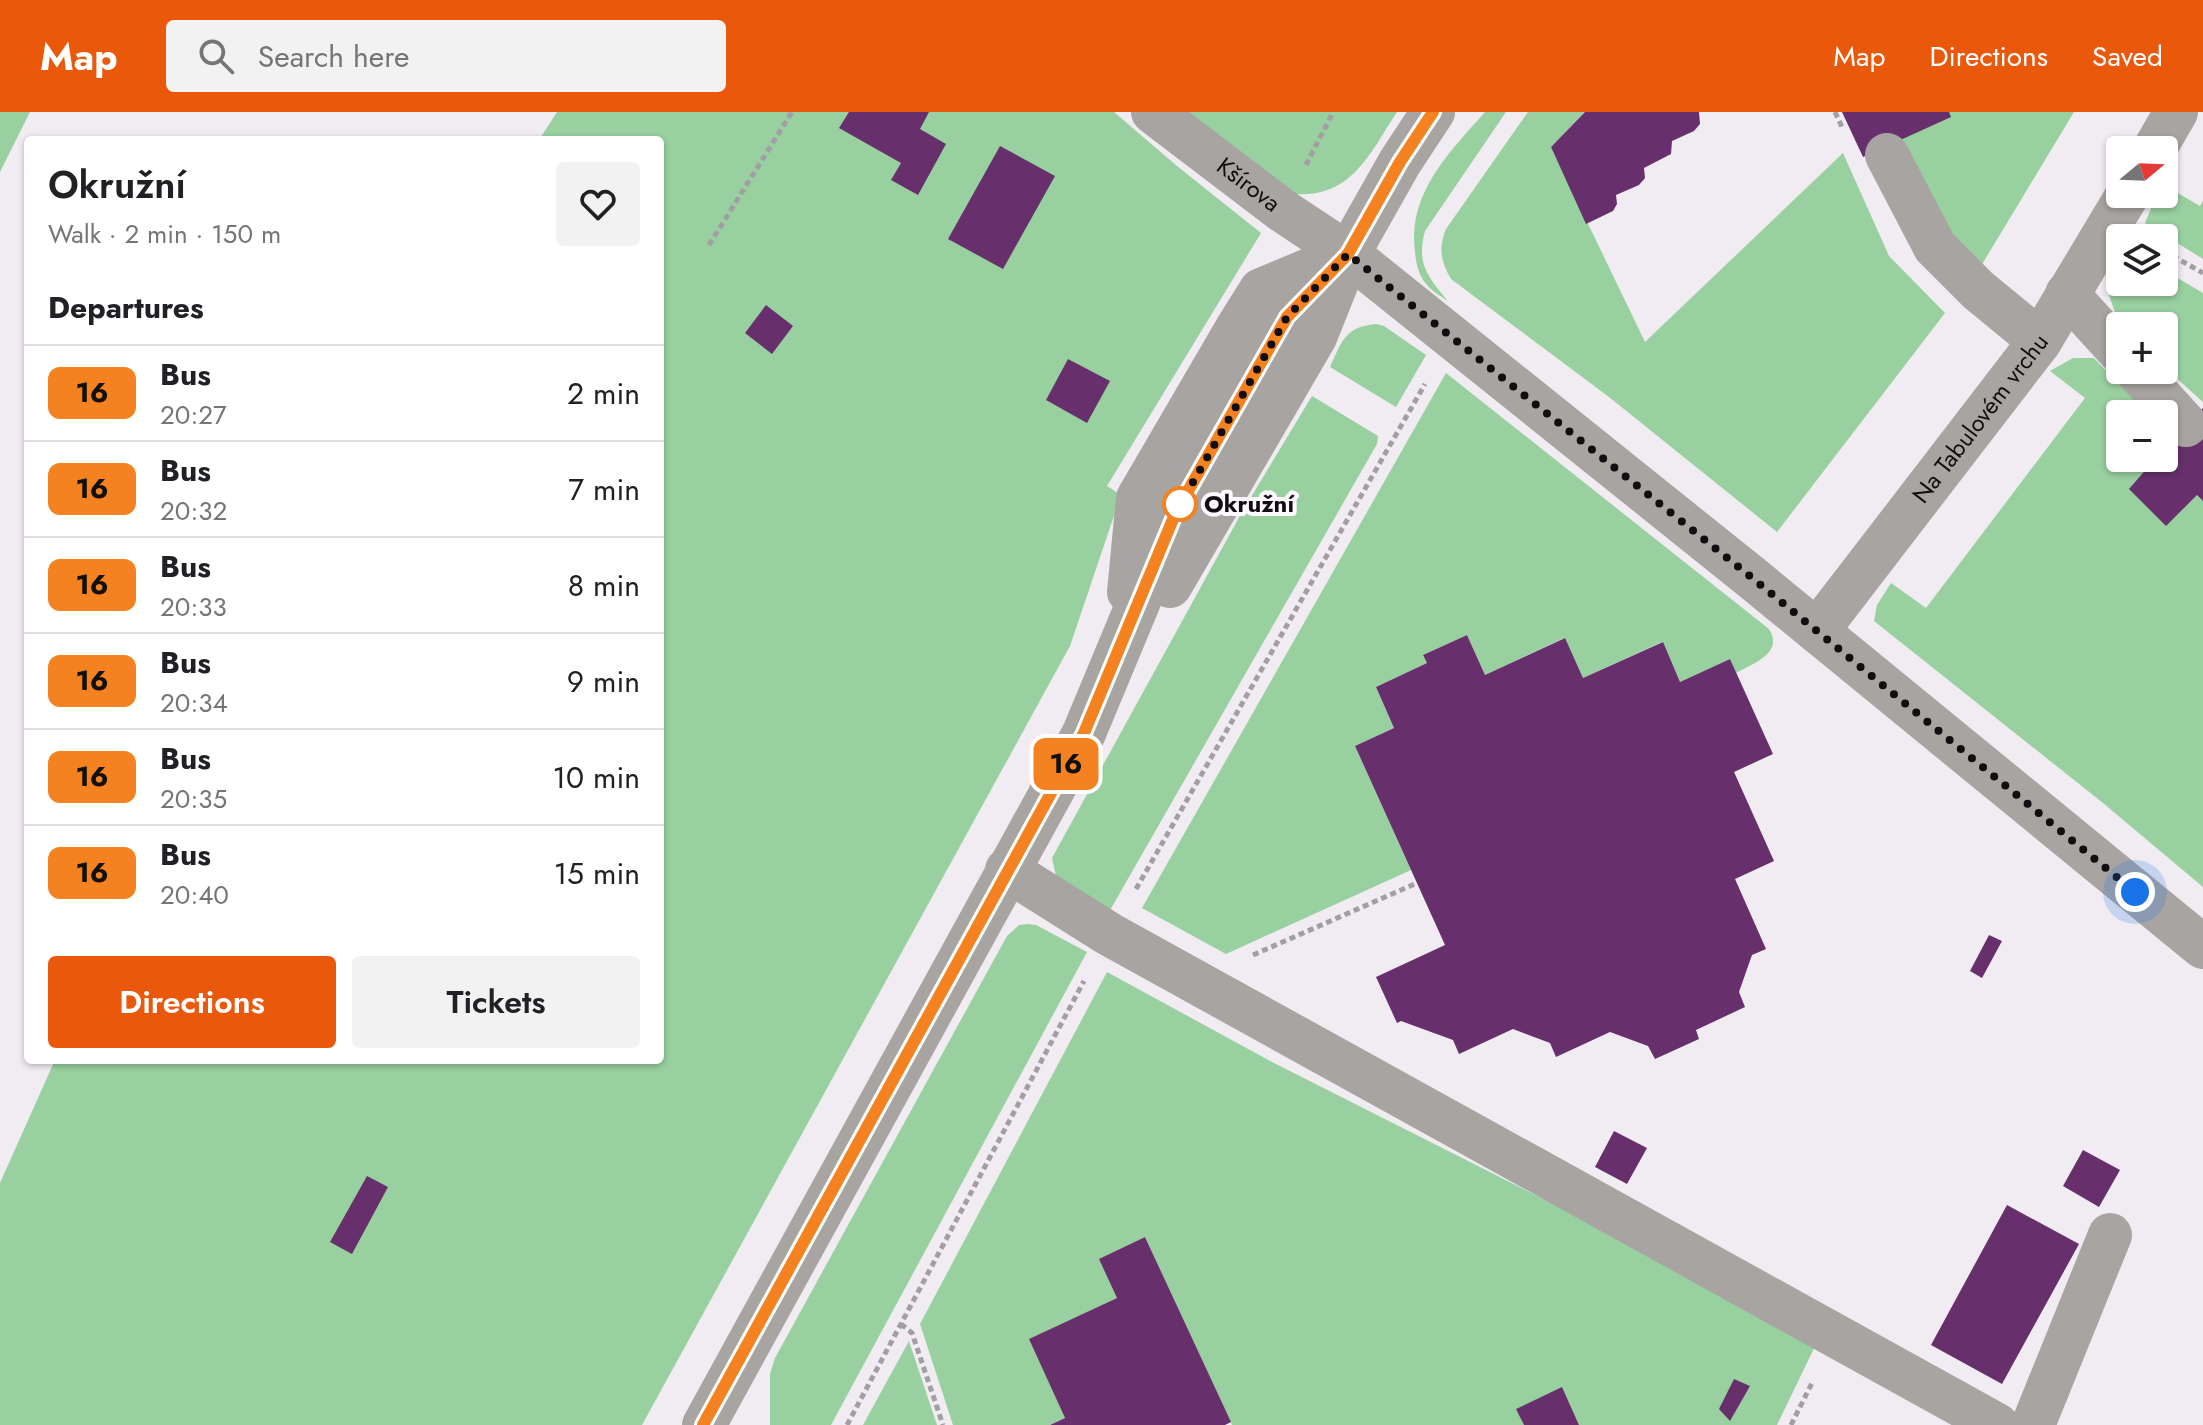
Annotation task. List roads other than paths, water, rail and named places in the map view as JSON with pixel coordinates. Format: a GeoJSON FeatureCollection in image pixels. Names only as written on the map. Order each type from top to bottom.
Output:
{"type":"FeatureCollection","features":[{"type":"Feature","properties":{"kind":"street","name":"Kšírova"},"geometry":{"type":"LineString","coordinates":[[1153,112],[1283,211],[1348,254],[1817,631],[2203,947]]}},
{"type":"Feature","properties":{"kind":"street"},"geometry":{"type":"LineString","coordinates":[[704,1425],[1084,733],[1310,347],[1348,254],[1400,162],[1433,112]]}},
{"type":"Feature","properties":{"kind":"street"},"geometry":{"type":"LineString","coordinates":[[2162,136],[2176,112]]}},
{"type":"Feature","properties":{"kind":"street"},"geometry":{"type":"LineString","coordinates":[[1887,155],[1935,247],[1978,290],[2040,341]]}},
{"type":"Feature","properties":{"kind":"street","name":"Na Tabulovém vrchu"},"geometry":{"type":"LineString","coordinates":[[1817,631],[2040,341],[2119,208]]}},
{"type":"Feature","properties":{"kind":"street"},"geometry":{"type":"LineString","coordinates":[[1084,733],[1176,512],[1287,317],[1348,254]]}},
{"type":"Feature","properties":{"kind":"street"},"geometry":{"type":"LineString","coordinates":[[2067,294],[2106,337]]}},
{"type":"Feature","properties":{"kind":"street"},"geometry":{"type":"LineString","coordinates":[[2149,384],[2186,425]]}},
{"type":"Feature","properties":{"kind":"street"},"geometry":{"type":"LineString","coordinates":[[1007,870],[1109,934],[1997,1425]]}},
{"type":"Feature","properties":{"kind":"street"},"geometry":{"type":"LineString","coordinates":[[2033,1425],[2110,1235]]}},
{"type":"Feature","properties":{"kind":"place","name":"Okružní"},"geometry":{"type":"Point","coordinates":[1180,504]}}]}
